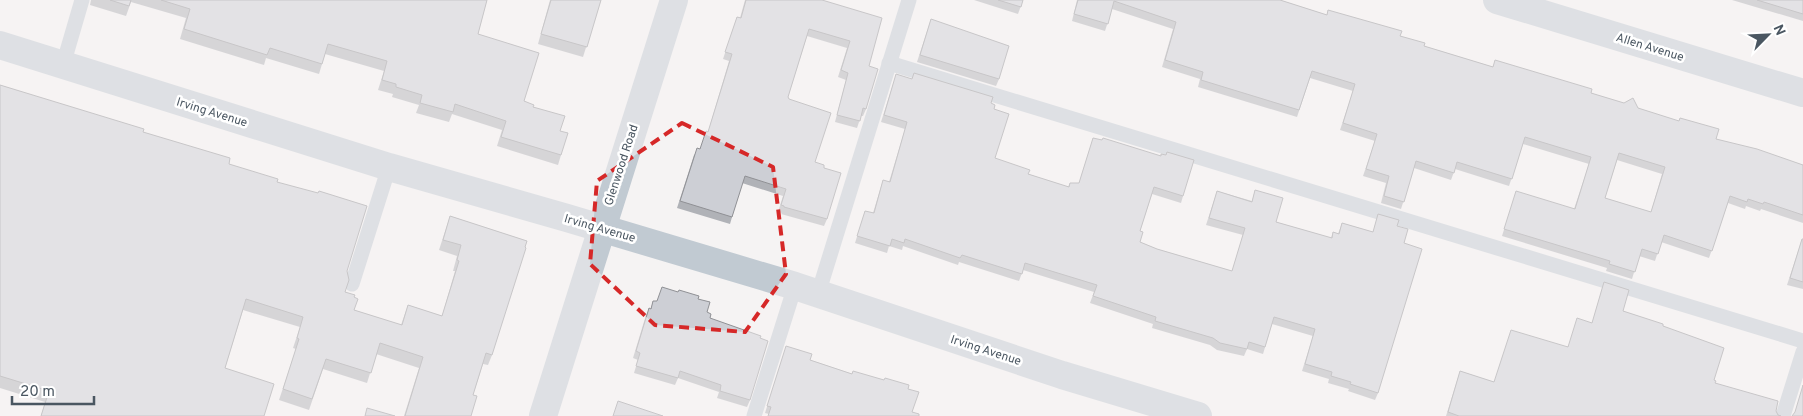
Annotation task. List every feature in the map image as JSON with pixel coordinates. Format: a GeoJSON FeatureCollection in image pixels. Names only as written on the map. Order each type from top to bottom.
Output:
{"type":"FeatureCollection","features":[{"type":"Feature","properties":{"kind":"street","name":"Glenwood Road"},"geometry":{"type":"LineString","coordinates":[[543,416],[674,0]]}},
{"type":"Feature","properties":{"kind":"street","name":"Allen Avenue"},"geometry":{"type":"LineString","coordinates":[[1497,0],[1803,93]]}},
{"type":"Feature","properties":{"kind":"street","name":"Irving Avenue"},"geometry":{"type":"LineString","coordinates":[[0,45],[389,167],[806,290],[1062,374],[1198,416]]}},
{"type":"Feature","properties":{"kind":"lane"},"geometry":{"type":"LineString","coordinates":[[63,65],[82,0]]}},
{"type":"Feature","properties":{"kind":"lane"},"geometry":{"type":"LineString","coordinates":[[754,416],[806,290],[889,64],[909,0]]}},
{"type":"Feature","properties":{"kind":"lane"},"geometry":{"type":"LineString","coordinates":[[889,64],[1803,341]]}},
{"type":"Feature","properties":{"kind":"lane"},"geometry":{"type":"LineString","coordinates":[[352,284],[389,167]]}},
{"type":"Feature","properties":{"kind":"lane"},"geometry":{"type":"LineString","coordinates":[[1783,416],[1803,352]]}},
{"type":"Feature","properties":{"kind":"highlighted area"},"geometry":{"type":"Polygon","coordinates":[[[682,123],[773,167],[786,274],[745,332],[655,325],[590,264],[597,181],[682,123]]]}},
{"type":"Feature","properties":{"kind":"building"},"geometry":{"type":"Polygon","coordinates":[[[110,0],[131,0],[129,6],[110,0]]]}},
{"type":"Feature","properties":{"kind":"building"},"geometry":{"type":"Polygon","coordinates":[[[161,0],[487,0],[478,34],[539,53],[524,101],[534,105],[533,107],[565,116],[560,131],[568,133],[561,155],[501,137],[506,121],[455,104],[453,112],[420,103],[422,95],[396,87],[396,84],[382,80],[387,61],[328,44],[322,64],[270,48],[267,55],[184,29],[190,9],[161,0]]]}},
{"type":"Feature","properties":{"kind":"building"},"geometry":{"type":"Polygon","coordinates":[[[551,0],[601,0],[587,47],[541,34],[551,0]]]}},
{"type":"Feature","properties":{"kind":"building"},"geometry":{"type":"Polygon","coordinates":[[[746,0],[822,0],[882,18],[869,66],[878,69],[866,109],[863,108],[860,121],[837,115],[848,73],[841,70],[850,41],[809,29],[788,97],[789,99],[831,113],[815,162],[824,165],[824,168],[841,173],[827,219],[784,207],[781,205],[786,189],[745,176],[732,217],[680,201],[697,148],[700,149],[706,131],[708,132],[732,54],[725,52],[737,17],[741,18],[746,0]]]}},
{"type":"Feature","properties":{"kind":"building"},"geometry":{"type":"Polygon","coordinates":[[[998,0],[1023,0],[1021,7],[998,0]]]}},
{"type":"Feature","properties":{"kind":"building"},"geometry":{"type":"Polygon","coordinates":[[[1078,0],[1280,0],[1327,15],[1328,10],[1402,31],[1400,36],[1425,43],[1424,46],[1493,67],[1495,60],[1592,89],[1591,93],[1624,103],[1633,98],[1638,108],[1679,121],[1680,118],[1719,129],[1716,139],[1757,149],[1803,165],[1803,215],[1764,202],[1763,204],[1748,199],[1747,202],[1730,196],[1712,251],[1664,235],[1658,254],[1642,249],[1635,272],[1609,264],[1610,261],[1504,229],[1516,191],[1575,209],[1591,157],[1525,137],[1512,179],[1457,162],[1454,173],[1416,161],[1404,202],[1384,196],[1389,176],[1366,169],[1377,134],[1343,123],[1355,84],[1312,71],[1299,110],[1201,80],[1203,72],[1165,60],[1176,22],[1114,1],[1108,24],[1074,14],[1078,0]],[[1619,153],[1605,198],[1651,212],[1665,167],[1619,153]]]}},
{"type":"Feature","properties":{"kind":"building"},"geometry":{"type":"Polygon","coordinates":[[[1757,0],[1803,0],[1803,14],[1757,0]]]}},
{"type":"Feature","properties":{"kind":"building"},"geometry":{"type":"Polygon","coordinates":[[[931,19],[1009,46],[999,79],[920,55],[931,19]]]}},
{"type":"Feature","properties":{"kind":"building"},"geometry":{"type":"Polygon","coordinates":[[[914,73],[993,97],[991,103],[995,105],[994,109],[1009,114],[995,158],[1030,170],[1028,174],[1069,187],[1070,183],[1079,183],[1093,138],[1102,140],[1103,138],[1161,156],[1161,154],[1166,155],[1167,152],[1194,160],[1183,196],[1154,187],[1140,231],[1143,232],[1140,242],[1157,249],[1232,271],[1245,228],[1209,218],[1217,191],[1252,202],[1255,190],[1283,198],[1276,222],[1332,238],[1333,232],[1339,234],[1342,223],[1373,232],[1378,214],[1399,220],[1397,226],[1408,229],[1404,243],[1422,249],[1378,393],[1331,376],[1332,372],[1305,364],[1315,329],[1274,317],[1265,347],[1249,342],[1247,349],[1220,343],[1213,338],[1155,321],[1156,317],[1093,296],[1097,285],[1025,263],[1022,274],[962,255],[960,258],[905,239],[904,243],[892,239],[890,246],[857,236],[865,211],[874,213],[883,180],[890,182],[907,122],[884,115],[896,74],[912,79],[914,73]]]}},
{"type":"Feature","properties":{"kind":"building"},"geometry":{"type":"Polygon","coordinates":[[[0,85],[144,129],[143,132],[230,158],[229,164],[278,179],[277,182],[318,193],[319,191],[367,206],[347,271],[349,280],[345,292],[355,295],[354,297],[358,299],[354,310],[402,325],[408,305],[442,316],[459,261],[457,260],[461,245],[443,240],[450,216],[527,241],[492,355],[486,353],[473,395],[477,396],[471,416],[405,416],[423,357],[380,343],[371,373],[326,359],[312,399],[283,389],[299,339],[297,338],[303,317],[246,299],[225,368],[274,384],[264,416],[41,416],[49,391],[0,376],[0,85]]]}},
{"type":"Feature","properties":{"kind":"building"},"geometry":{"type":"Polygon","coordinates":[[[1803,239],[1803,282],[1790,278],[1803,239]]]}},
{"type":"Feature","properties":{"kind":"building"},"geometry":{"type":"Polygon","coordinates":[[[1604,282],[1629,290],[1623,311],[1663,324],[1663,326],[1724,348],[1714,380],[1716,381],[1715,383],[1778,401],[1776,411],[1781,416],[1459,416],[1448,412],[1460,371],[1494,382],[1511,330],[1568,347],[1577,318],[1592,323],[1604,282]]]}},
{"type":"Feature","properties":{"kind":"building"},"geometry":{"type":"Polygon","coordinates":[[[662,287],[699,296],[698,299],[710,302],[707,312],[711,314],[710,318],[761,336],[760,338],[768,341],[750,400],[720,391],[721,385],[680,371],[678,378],[636,366],[640,353],[636,351],[649,308],[651,309],[653,301],[657,301],[662,287]]]}},
{"type":"Feature","properties":{"kind":"building"},"geometry":{"type":"Polygon","coordinates":[[[786,346],[812,354],[810,360],[852,374],[853,371],[909,385],[908,389],[919,392],[912,412],[919,414],[919,416],[768,416],[771,407],[767,406],[786,346]]]}},
{"type":"Feature","properties":{"kind":"building"},"geometry":{"type":"Polygon","coordinates":[[[1803,385],[1803,416],[1792,416],[1795,412],[1803,385]]]}},
{"type":"Feature","properties":{"kind":"building"},"geometry":{"type":"Polygon","coordinates":[[[618,401],[663,416],[613,416],[618,401]]]}},
{"type":"Feature","properties":{"kind":"building"},"geometry":{"type":"Polygon","coordinates":[[[367,408],[395,416],[365,416],[367,408]]]}}]}
